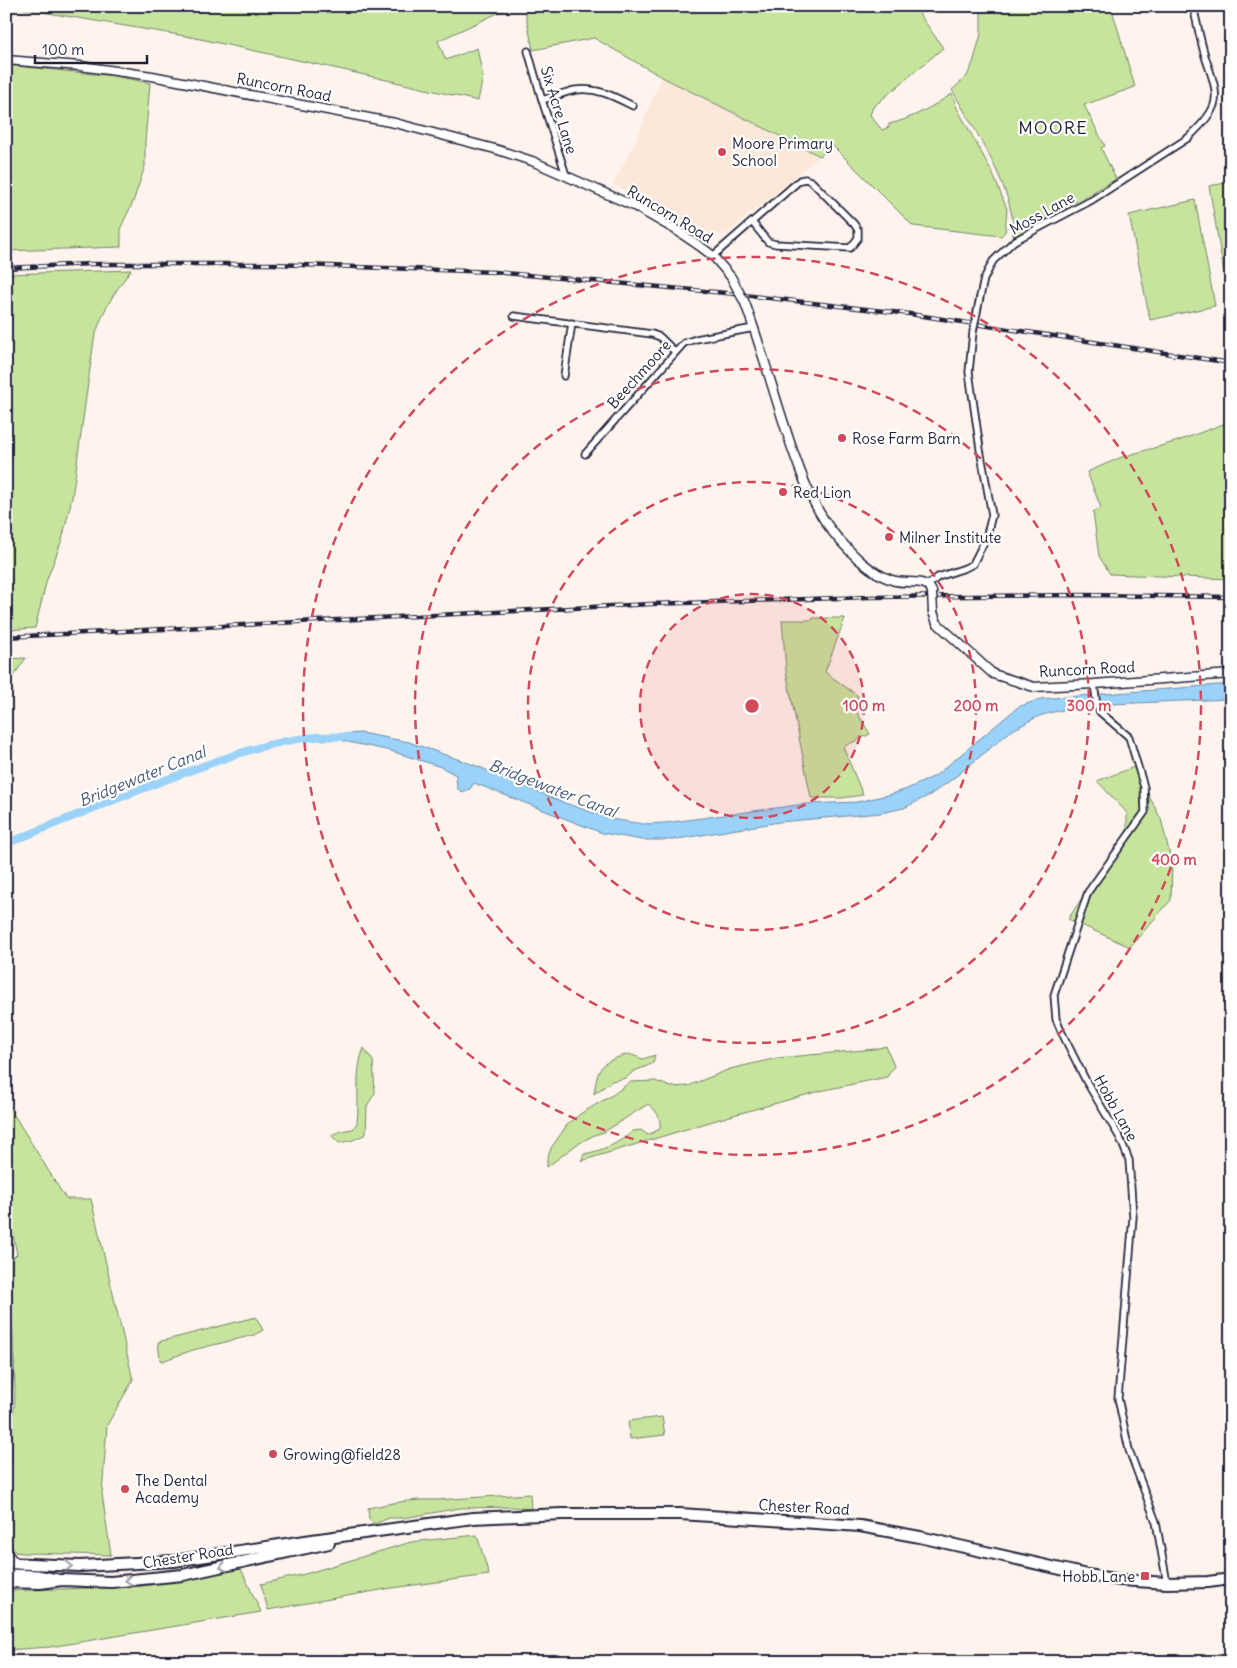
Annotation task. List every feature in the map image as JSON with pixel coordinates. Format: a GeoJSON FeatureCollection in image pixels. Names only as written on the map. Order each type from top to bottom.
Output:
{"type":"FeatureCollection","features":[{"type":"Feature","properties":{"kind":"highway","name":"Chester Road"},"geometry":{"type":"LineString","coordinates":[[6,1563],[106,1566],[174,1561],[473,1518],[562,1514],[680,1514],[852,1525],[920,1537],[1087,1575],[1121,1580],[1167,1583],[1208,1582],[1231,1579]]}},
{"type":"Feature","properties":{"kind":"highway","name":"Chester Road"},"geometry":{"type":"LineString","coordinates":[[6,1582],[40,1583],[62,1580],[112,1582],[183,1575],[314,1547],[371,1532]]}},
{"type":"Feature","properties":{"kind":"main road"},"geometry":{"type":"LineString","coordinates":[[6,1288],[8,1367],[6,1402]]}},
{"type":"Feature","properties":{"kind":"main road"},"geometry":{"type":"LineString","coordinates":[[6,1553],[13,1561],[20,1564]]}},
{"type":"Feature","properties":{"kind":"main road"},"geometry":{"type":"LineString","coordinates":[[6,1574],[38,1575],[62,1580]]}},
{"type":"Feature","properties":{"kind":"street","name":"Moss Lane"},"geometry":{"type":"LineString","coordinates":[[930,588],[938,577],[973,564],[986,538],[992,515],[969,372],[973,332],[988,270],[993,261],[1014,241],[1092,200],[1188,138],[1202,125],[1214,104],[1215,89],[1193,6]]}},
{"type":"Feature","properties":{"kind":"street","name":"Six Acre Lane"},"geometry":{"type":"LineString","coordinates":[[528,51],[566,175]]}},
{"type":"Feature","properties":{"kind":"street","name":"Runcorn Road"},"geometry":{"type":"LineString","coordinates":[[6,60],[80,66],[152,76],[395,124],[532,160],[634,206],[676,230],[713,256],[731,277],[745,303],[754,328],[782,421],[808,491],[825,521],[851,552],[877,574],[900,583],[922,583],[930,588],[933,612],[937,623],[993,674],[1034,687],[1094,687],[1231,674]]}},
{"type":"Feature","properties":{"kind":"street"},"geometry":{"type":"LineString","coordinates":[[542,100],[576,90],[589,90],[603,92],[633,106]]}},
{"type":"Feature","properties":{"kind":"street"},"geometry":{"type":"LineString","coordinates":[[713,256],[800,180],[805,179],[810,181],[854,224],[858,230],[858,238],[850,248],[776,244],[768,242],[752,222]]}},
{"type":"Feature","properties":{"kind":"street"},"geometry":{"type":"LineString","coordinates":[[514,316],[652,334],[660,337],[675,352]]}},
{"type":"Feature","properties":{"kind":"street"},"geometry":{"type":"LineString","coordinates":[[564,376],[572,323]]}},
{"type":"Feature","properties":{"kind":"street","name":"Beechmoore"},"geometry":{"type":"LineString","coordinates":[[585,454],[684,343],[754,328]]}},
{"type":"Feature","properties":{"kind":"street","name":"Hobb Lane"},"geometry":{"type":"LineString","coordinates":[[1094,687],[1097,706],[1104,717],[1129,737],[1144,787],[1145,812],[1088,892],[1054,995],[1056,1019],[1061,1031],[1086,1081],[1120,1138],[1129,1160],[1133,1217],[1118,1398],[1129,1450],[1156,1522],[1167,1583]]}},
{"type":"Feature","properties":{"kind":"shaded area","name":"Moore Primary School"},"geometry":{"type":"Polygon","coordinates":[[[662,77],[820,156],[726,234],[703,233],[649,201],[613,184],[632,149],[662,77]]]}},
{"type":"Feature","properties":{"kind":"green space"},"geometry":{"type":"Polygon","coordinates":[[[6,6],[513,6],[438,41],[446,60],[477,48],[483,77],[478,101],[191,37],[6,6]]]}},
{"type":"Feature","properties":{"kind":"green space"},"geometry":{"type":"Polygon","coordinates":[[[524,6],[918,6],[916,9],[943,48],[873,107],[870,115],[882,130],[889,127],[889,124],[914,115],[952,94],[957,108],[992,172],[1007,209],[1005,232],[1001,236],[913,226],[832,145],[820,156],[662,77],[594,38],[533,50],[524,6]]]}},
{"type":"Feature","properties":{"kind":"green space"},"geometry":{"type":"Polygon","coordinates":[[[981,6],[1111,6],[1135,87],[1084,105],[1105,146],[1101,148],[1116,179],[1018,235],[1012,235],[1017,227],[1013,224],[1005,190],[997,172],[952,90],[967,76],[973,63],[981,34],[981,6]]]}},
{"type":"Feature","properties":{"kind":"green space"},"geometry":{"type":"Polygon","coordinates":[[[6,65],[114,76],[150,83],[145,166],[133,202],[121,227],[121,247],[6,251],[6,65]]]}},
{"type":"Feature","properties":{"kind":"green space"},"geometry":{"type":"Polygon","coordinates":[[[1231,182],[1231,301],[1229,302],[1209,186],[1231,182]]]}},
{"type":"Feature","properties":{"kind":"green space"},"geometry":{"type":"Polygon","coordinates":[[[1195,200],[1215,306],[1150,320],[1129,215],[1195,200]]]}},
{"type":"Feature","properties":{"kind":"green space"},"geometry":{"type":"Polygon","coordinates":[[[131,270],[109,303],[94,340],[72,498],[62,540],[47,579],[35,628],[6,630],[6,274],[131,270]]]}},
{"type":"Feature","properties":{"kind":"green space"},"geometry":{"type":"Polygon","coordinates":[[[1226,423],[1231,431],[1231,579],[1110,574],[1099,556],[1093,512],[1101,508],[1087,472],[1122,457],[1178,441],[1226,423]]]}},
{"type":"Feature","properties":{"kind":"green space"},"geometry":{"type":"Polygon","coordinates":[[[813,618],[845,618],[825,672],[858,696],[853,706],[870,734],[843,747],[863,795],[842,798],[811,798],[786,671],[782,620],[812,620],[813,618]]]}},
{"type":"Feature","properties":{"kind":"green space"},"geometry":{"type":"Polygon","coordinates":[[[26,658],[6,687],[6,659],[26,658]]]}},
{"type":"Feature","properties":{"kind":"green space"},"geometry":{"type":"Polygon","coordinates":[[[1134,767],[1161,819],[1172,863],[1171,900],[1130,947],[1068,919],[1127,831],[1127,813],[1097,781],[1134,767]]]}},
{"type":"Feature","properties":{"kind":"green space"},"geometry":{"type":"Polygon","coordinates":[[[886,1046],[894,1066],[887,1077],[820,1091],[581,1161],[584,1154],[610,1146],[633,1131],[641,1130],[648,1135],[660,1129],[658,1115],[648,1104],[604,1132],[576,1145],[547,1167],[551,1148],[567,1125],[580,1114],[630,1082],[655,1081],[671,1087],[688,1086],[730,1069],[777,1058],[875,1049],[886,1046]]]}},
{"type":"Feature","properties":{"kind":"green space"},"geometry":{"type":"Polygon","coordinates":[[[364,1048],[373,1061],[375,1093],[367,1106],[366,1134],[353,1140],[339,1143],[331,1135],[353,1129],[357,1123],[358,1075],[364,1048]]]}},
{"type":"Feature","properties":{"kind":"green space"},"geometry":{"type":"Polygon","coordinates":[[[629,1054],[643,1059],[655,1055],[653,1063],[634,1071],[626,1078],[612,1081],[594,1094],[597,1077],[602,1066],[629,1054]]]}},
{"type":"Feature","properties":{"kind":"green space"},"geometry":{"type":"Polygon","coordinates":[[[6,1102],[66,1199],[91,1199],[133,1380],[107,1425],[102,1494],[111,1555],[15,1552],[6,1536],[15,1392],[10,1261],[17,1254],[6,1203],[6,1102]]]}},
{"type":"Feature","properties":{"kind":"green space"},"geometry":{"type":"Polygon","coordinates":[[[256,1317],[263,1330],[254,1335],[160,1360],[158,1342],[256,1317]]]}},
{"type":"Feature","properties":{"kind":"green space"},"geometry":{"type":"Polygon","coordinates":[[[662,1417],[665,1435],[630,1439],[628,1421],[662,1417]]]}},
{"type":"Feature","properties":{"kind":"green space"},"geometry":{"type":"Polygon","coordinates":[[[530,1494],[531,1509],[513,1507],[460,1508],[404,1518],[389,1518],[375,1524],[369,1520],[368,1508],[393,1503],[530,1494]]]}},
{"type":"Feature","properties":{"kind":"green space"},"geometry":{"type":"Polygon","coordinates":[[[477,1535],[489,1575],[392,1588],[268,1610],[261,1584],[305,1574],[411,1542],[477,1535]]]}},
{"type":"Feature","properties":{"kind":"green space"},"geometry":{"type":"Polygon","coordinates":[[[241,1569],[261,1612],[50,1647],[6,1650],[6,1591],[143,1586],[241,1569]]]}},
{"type":"Feature","properties":{"kind":"water"},"geometry":{"type":"Polygon","coordinates":[[[1231,684],[1231,699],[1087,705],[1039,716],[1011,731],[954,778],[930,795],[904,808],[881,813],[779,822],[672,840],[642,840],[602,833],[474,783],[470,789],[462,792],[457,788],[456,775],[441,767],[391,751],[343,741],[344,734],[361,733],[409,742],[477,766],[562,802],[611,819],[643,824],[665,823],[805,804],[857,802],[892,794],[935,776],[1018,707],[1040,699],[1231,684]]]}},
{"type":"Feature","properties":{"kind":"waterway","name":"Bridgewater Canal"},"geometry":{"type":"LineString","coordinates":[[6,844],[133,792],[240,753],[285,741],[308,738],[353,738]]}},
{"type":"Feature","properties":{"kind":"waterway"},"geometry":{"type":"LineString","coordinates":[[6,1125],[9,1129]]}},
{"type":"Feature","properties":{"kind":"railway"},"geometry":{"type":"LineString","coordinates":[[6,268],[90,264],[274,264],[495,272],[726,293],[910,314],[1231,363]]}},
{"type":"Feature","properties":{"kind":"railway"},"geometry":{"type":"LineString","coordinates":[[6,637],[651,604],[869,597],[1085,595],[1231,597]]}},
{"type":"Feature","properties":{"kind":"place","name":"Moore Primary School"},"geometry":{"type":"Point","coordinates":[722,152]}},
{"type":"Feature","properties":{"kind":"place","name":"Rose Farm Barn"},"geometry":{"type":"Point","coordinates":[842,438]}},
{"type":"Feature","properties":{"kind":"place","name":"Red Lion"},"geometry":{"type":"Point","coordinates":[783,492]}},
{"type":"Feature","properties":{"kind":"place","name":"Milner Institute"},"geometry":{"type":"Point","coordinates":[889,537]}},
{"type":"Feature","properties":{"kind":"place","name":"Growing@field28"},"geometry":{"type":"Point","coordinates":[273,1454]}},
{"type":"Feature","properties":{"kind":"place","name":"The Dental Academy"},"geometry":{"type":"Point","coordinates":[125,1489]}},
{"type":"Feature","properties":{"kind":"place","name":"Hobb Lane"},"geometry":{"type":"Point","coordinates":[1145,1576]}},
{"type":"Feature","properties":{"kind":"district","name":"MOORE"},"geometry":{"type":"Point","coordinates":[1053,127]}}]}
